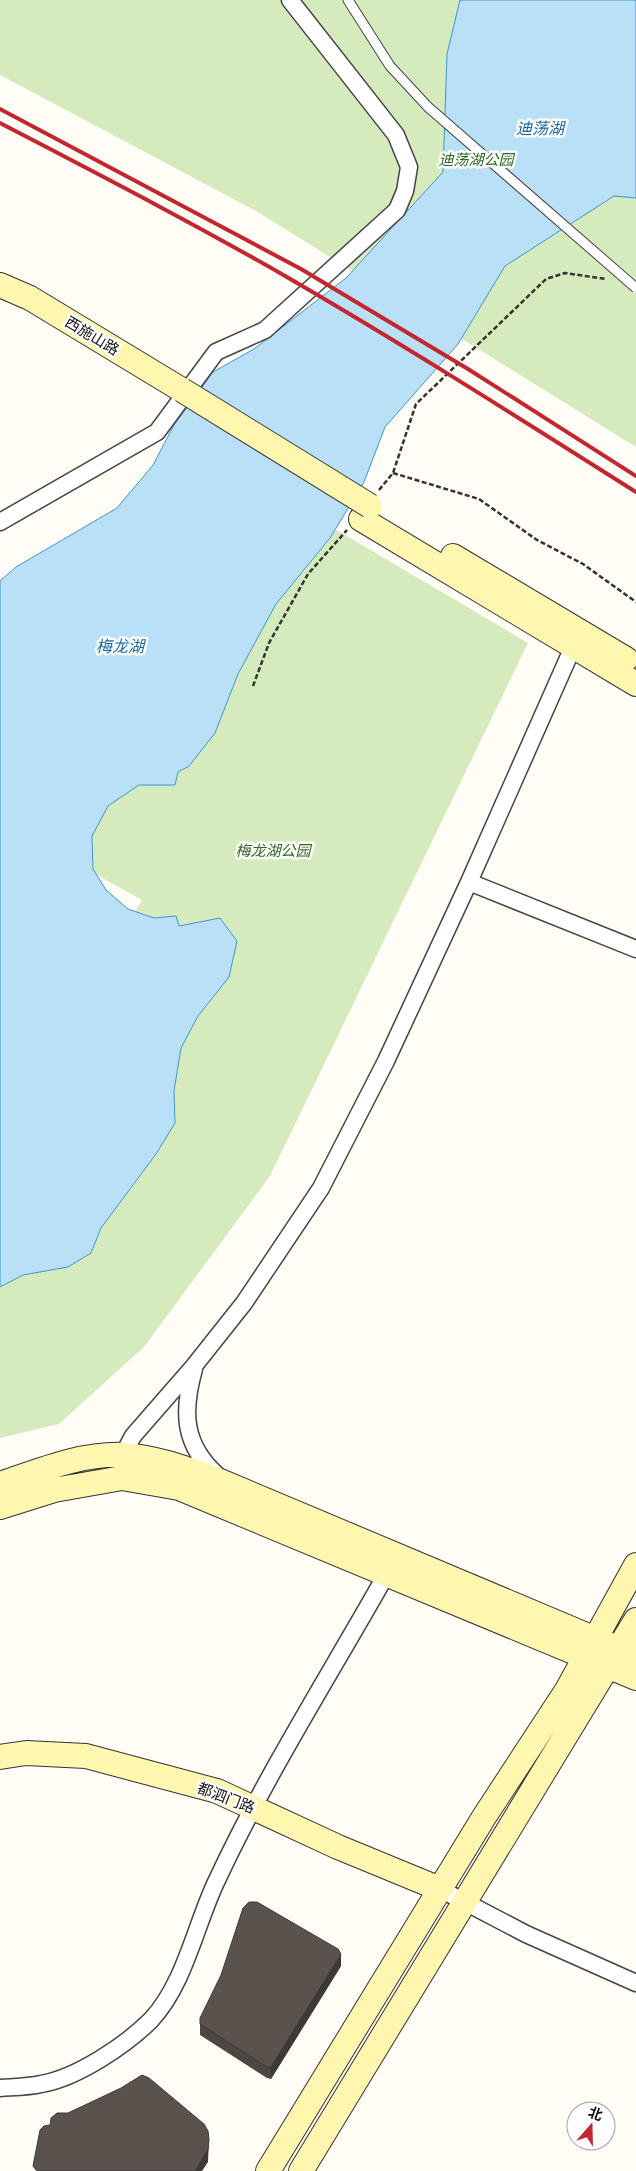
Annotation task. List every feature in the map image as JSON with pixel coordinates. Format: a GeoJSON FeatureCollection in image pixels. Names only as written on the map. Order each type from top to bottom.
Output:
{"type":"FeatureCollection","features":[{"type":"Feature","properties":{"kind":"main road","name":"西施山路"},"geometry":{"type":"LineString","coordinates":[[0,285],[30,298],[179,397]]}},
{"type":"Feature","properties":{"kind":"main road","name":"西施山路"},"geometry":{"type":"LineString","coordinates":[[0,299],[24,309],[179,397]]}},
{"type":"Feature","properties":{"kind":"main road"},"geometry":{"type":"LineString","coordinates":[[179,397],[576,640],[636,684]]}},
{"type":"Feature","properties":{"kind":"main road"},"geometry":{"type":"LineString","coordinates":[[576,640],[636,665]]}},
{"type":"Feature","properties":{"kind":"main road"},"geometry":{"type":"LineString","coordinates":[[0,1484],[71,1460],[123,1466],[168,1463],[228,1484],[590,1648]]}},
{"type":"Feature","properties":{"kind":"main road"},"geometry":{"type":"LineString","coordinates":[[0,1507],[123,1466],[386,1575],[590,1648],[621,1657],[636,1678]]}},
{"type":"Feature","properties":{"kind":"main road"},"geometry":{"type":"LineString","coordinates":[[268,2171],[484,1817],[567,1690],[636,1565]]}},
{"type":"Feature","properties":{"kind":"main road"},"geometry":{"type":"LineString","coordinates":[[300,2171],[464,1902],[621,1657],[636,1620]]}},
{"type":"Feature","properties":{"kind":"main road","name":"都泗门路"},"geometry":{"type":"LineString","coordinates":[[0,1757],[26,1753],[86,1756],[216,1791],[338,1847],[440,1889]]}},
{"type":"Feature","properties":{"kind":"street"},"geometry":{"type":"LineString","coordinates":[[0,522],[158,432],[216,352],[265,330],[397,210],[405,191],[409,167],[396,135],[290,0]]}},
{"type":"Feature","properties":{"kind":"street"},"geometry":{"type":"LineString","coordinates":[[123,1466],[133,1436],[194,1366],[244,1303],[321,1188],[386,1061],[469,882],[576,640]]}},
{"type":"Feature","properties":{"kind":"street"},"geometry":{"type":"LineString","coordinates":[[469,882],[636,949]]}},
{"type":"Feature","properties":{"kind":"street"},"geometry":{"type":"LineString","coordinates":[[194,1366],[187,1396],[186,1417],[192,1441],[203,1462],[228,1484]]}},
{"type":"Feature","properties":{"kind":"street"},"geometry":{"type":"LineString","coordinates":[[0,2088],[43,2084],[76,2072],[116,2049],[152,2019],[177,1981],[216,1881],[253,1808],[386,1575]]}},
{"type":"Feature","properties":{"kind":"street"},"geometry":{"type":"LineString","coordinates":[[440,1889],[526,1934],[636,1983]]}},
{"type":"Feature","properties":{"kind":"lane"},"geometry":{"type":"LineString","coordinates":[[348,0],[390,66],[428,107],[636,288]]}},
{"type":"Feature","properties":{"kind":"path"},"geometry":{"type":"LineString","coordinates":[[253,686],[269,643],[308,574],[364,511],[393,473],[416,404],[546,280],[565,274],[609,280]]}},
{"type":"Feature","properties":{"kind":"path"},"geometry":{"type":"LineString","coordinates":[[393,473],[479,499],[537,540],[583,564],[636,602]]}},
{"type":"Feature","properties":{"kind":"green space","name":"迪荡湖公园"},"geometry":{"type":"Polygon","coordinates":[[[0,0],[636,0],[636,447],[256,211],[0,75],[0,0]]]}},
{"type":"Feature","properties":{"kind":"green space","name":"梅龙湖公园"},"geometry":{"type":"Polygon","coordinates":[[[318,519],[528,643],[270,1176],[144,1347],[59,1424],[0,1438],[0,1105],[83,998],[142,900],[86,869],[79,823],[318,519]]]}},
{"type":"Feature","properties":{"kind":"water","name":"梅龙湖"},"geometry":{"type":"Polygon","coordinates":[[[460,0],[636,0],[636,198],[614,196],[505,266],[458,344],[385,427],[364,482],[330,538],[276,604],[238,674],[215,733],[189,766],[178,772],[175,785],[139,785],[108,806],[92,836],[93,869],[106,890],[128,909],[154,918],[176,916],[179,926],[220,918],[237,941],[229,977],[198,1016],[181,1048],[174,1091],[175,1123],[156,1154],[101,1228],[91,1253],[68,1267],[23,1275],[0,1287],[0,581],[16,567],[117,508],[153,465],[174,425],[213,372],[254,349],[346,278],[443,172],[447,54],[460,0]]]}},
{"type":"Feature","properties":{"kind":"building"},"geometry":{"type":"Polygon","coordinates":[[[249,1902],[257,1902],[338,1949],[341,1954],[271,2067],[267,2067],[200,2024],[200,2018],[221,1975],[243,1908],[249,1902]]]}},
{"type":"Feature","properties":{"kind":"building"},"geometry":{"type":"Polygon","coordinates":[[[142,2075],[149,2078],[204,2124],[208,2131],[208,2150],[195,2171],[36,2170],[33,2166],[40,2130],[44,2126],[50,2125],[51,2118],[57,2113],[68,2113],[121,2088],[142,2075]]]}},
{"type":"Feature","properties":{"kind":"railway"},"geometry":{"type":"LineString","coordinates":[[0,109],[301,269],[468,369],[636,476]]}},
{"type":"Feature","properties":{"kind":"railway"},"geometry":{"type":"LineString","coordinates":[[0,123],[184,220],[292,280],[422,358],[636,492]]}},
{"type":"Feature","properties":{"kind":"water label","name":"迪荡湖"},"geometry":{"type":"Point","coordinates":[540,128]}}]}
